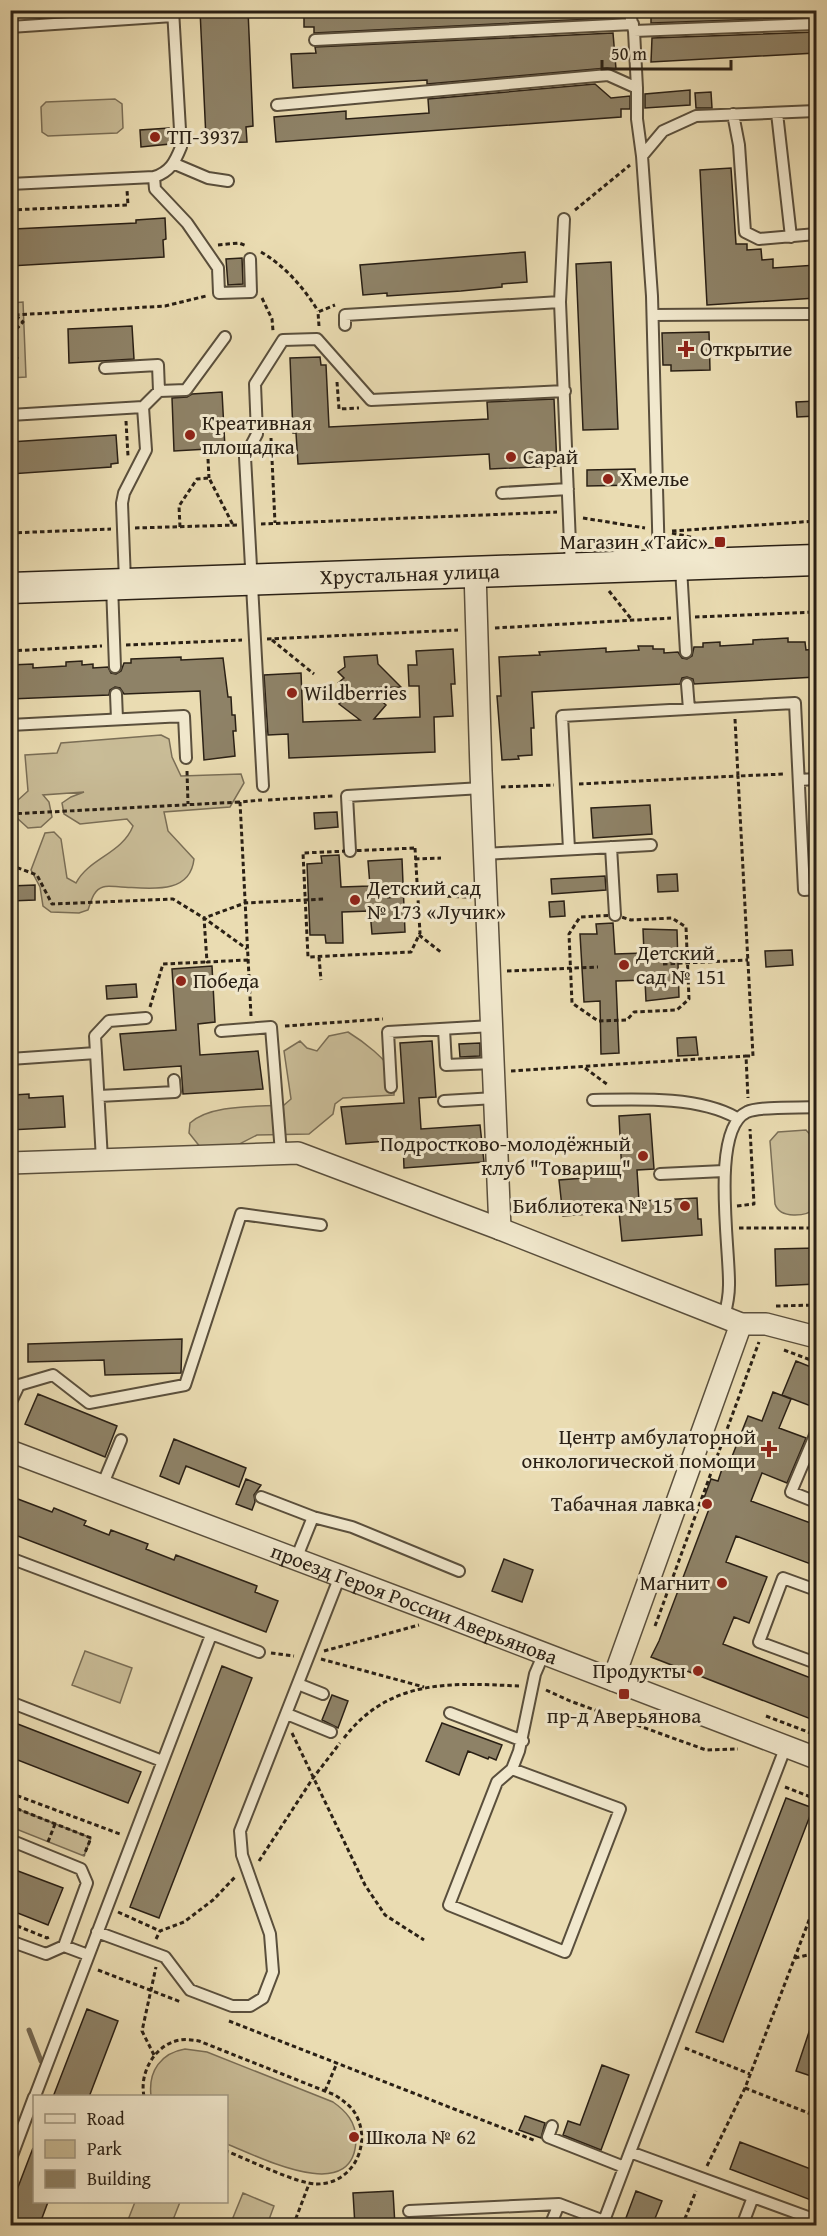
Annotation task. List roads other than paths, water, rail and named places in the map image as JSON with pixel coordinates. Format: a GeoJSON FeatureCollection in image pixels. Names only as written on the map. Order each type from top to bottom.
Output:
{"type":"FeatureCollection","features":[{"type":"Feature","properties":{"kind":"street","name":"Хрустальная улица"},"geometry":{"type":"LineString","coordinates":[[10,588],[571,568],[814,563]]}},
{"type":"Feature","properties":{"kind":"street"},"geometry":{"type":"LineString","coordinates":[[475,571],[500,1229]]}},
{"type":"Feature","properties":{"kind":"street"},"geometry":{"type":"LineString","coordinates":[[10,1163],[298,1153],[500,1229],[767,1334],[816,1337]]}},
{"type":"Feature","properties":{"kind":"street"},"geometry":{"type":"LineString","coordinates":[[614,1680],[732,1320]]}},
{"type":"Feature","properties":{"kind":"street","name":"проезд Героя России Аверьянова"},"geometry":{"type":"LineString","coordinates":[[10,1451],[816,1758]]}},
{"type":"Feature","properties":{"kind":"lane"},"geometry":{"type":"LineString","coordinates":[[629,10],[633,28],[637,119],[642,156],[670,565],[684,617],[686,652]]}},
{"type":"Feature","properties":{"kind":"lane"},"geometry":{"type":"LineString","coordinates":[[10,27],[173,14],[182,147],[175,164],[163,174],[154,177],[10,184]]}},
{"type":"Feature","properties":{"kind":"lane"},"geometry":{"type":"LineString","coordinates":[[315,40],[633,28],[816,24]]}},
{"type":"Feature","properties":{"kind":"lane"},"geometry":{"type":"LineString","coordinates":[[277,105],[608,75],[637,88]]}},
{"type":"Feature","properties":{"kind":"lane"},"geometry":{"type":"LineString","coordinates":[[642,156],[663,130],[696,116],[816,111]]}},
{"type":"Feature","properties":{"kind":"lane"},"geometry":{"type":"LineString","coordinates":[[777,113],[791,237]]}},
{"type":"Feature","properties":{"kind":"lane"},"geometry":{"type":"LineString","coordinates":[[733,114],[739,145],[745,232],[759,239],[816,234]]}},
{"type":"Feature","properties":{"kind":"lane"},"geometry":{"type":"LineString","coordinates":[[175,164],[208,178],[228,181]]}},
{"type":"Feature","properties":{"kind":"lane"},"geometry":{"type":"LineString","coordinates":[[154,177],[155,189],[170,203],[204,246],[218,268],[219,293],[251,292],[249,259]]}},
{"type":"Feature","properties":{"kind":"lane"},"geometry":{"type":"LineString","coordinates":[[564,219],[560,302],[571,568]]}},
{"type":"Feature","properties":{"kind":"lane"},"geometry":{"type":"LineString","coordinates":[[345,325],[345,315],[560,302]]}},
{"type":"Feature","properties":{"kind":"lane"},"geometry":{"type":"LineString","coordinates":[[653,315],[810,314]]}},
{"type":"Feature","properties":{"kind":"lane"},"geometry":{"type":"LineString","coordinates":[[10,415],[143,407],[159,392],[186,390],[225,337]]}},
{"type":"Feature","properties":{"kind":"lane"},"geometry":{"type":"LineString","coordinates":[[263,786],[245,457],[257,434],[255,384],[283,340],[317,339],[371,400],[565,391]]}},
{"type":"Feature","properties":{"kind":"lane"},"geometry":{"type":"LineString","coordinates":[[105,368],[158,365],[159,392]]}},
{"type":"Feature","properties":{"kind":"lane"},"geometry":{"type":"LineString","coordinates":[[115,667],[114,645],[123,528],[122,498],[146,450],[143,407]]}},
{"type":"Feature","properties":{"kind":"lane"},"geometry":{"type":"LineString","coordinates":[[502,493],[568,489]]}},
{"type":"Feature","properties":{"kind":"lane"},"geometry":{"type":"LineString","coordinates":[[687,684],[689,709]]}},
{"type":"Feature","properties":{"kind":"lane"},"geometry":{"type":"LineString","coordinates":[[116,694],[117,719]]}},
{"type":"Feature","properties":{"kind":"lane"},"geometry":{"type":"LineString","coordinates":[[568,849],[562,716],[795,703],[804,890],[816,889]]}},
{"type":"Feature","properties":{"kind":"lane"},"geometry":{"type":"LineString","coordinates":[[10,725],[184,716],[186,758]]}},
{"type":"Feature","properties":{"kind":"lane"},"geometry":{"type":"LineString","coordinates":[[799,777],[816,779]]}},
{"type":"Feature","properties":{"kind":"lane"},"geometry":{"type":"LineString","coordinates":[[350,851],[347,796],[482,788]]}},
{"type":"Feature","properties":{"kind":"lane"},"geometry":{"type":"LineString","coordinates":[[484,854],[651,845]]}},
{"type":"Feature","properties":{"kind":"lane"},"geometry":{"type":"LineString","coordinates":[[611,847],[615,915]]}},
{"type":"Feature","properties":{"kind":"lane"},"geometry":{"type":"LineString","coordinates":[[102,1160],[95,1036],[109,1021],[146,1018]]}},
{"type":"Feature","properties":{"kind":"lane"},"geometry":{"type":"LineString","coordinates":[[391,1087],[388,1032],[492,1026]]}},
{"type":"Feature","properties":{"kind":"lane"},"geometry":{"type":"LineString","coordinates":[[221,1031],[271,1027],[281,1153]]}},
{"type":"Feature","properties":{"kind":"lane"},"geometry":{"type":"LineString","coordinates":[[444,1029],[446,1065],[494,1068]]}},
{"type":"Feature","properties":{"kind":"lane"},"geometry":{"type":"LineString","coordinates":[[10,1059],[96,1053]]}},
{"type":"Feature","properties":{"kind":"lane"},"geometry":{"type":"LineString","coordinates":[[99,1096],[175,1092],[174,1080]]}},
{"type":"Feature","properties":{"kind":"lane"},"geometry":{"type":"LineString","coordinates":[[444,1101],[495,1098]]}},
{"type":"Feature","properties":{"kind":"lane"},"geometry":{"type":"LineString","coordinates":[[593,1100],[649,1099],[693,1103],[725,1111],[737,1118]]}},
{"type":"Feature","properties":{"kind":"lane"},"geometry":{"type":"LineString","coordinates":[[732,1320],[728,1305],[724,1171],[727,1150],[737,1118],[749,1111],[816,1107]]}},
{"type":"Feature","properties":{"kind":"lane"},"geometry":{"type":"LineString","coordinates":[[660,1174],[724,1171]]}},
{"type":"Feature","properties":{"kind":"lane"},"geometry":{"type":"LineString","coordinates":[[10,1404],[19,1385],[53,1375],[89,1403],[185,1385],[241,1214],[321,1225]]}},
{"type":"Feature","properties":{"kind":"lane"},"geometry":{"type":"LineString","coordinates":[[816,1433],[791,1492],[816,1502]]}},
{"type":"Feature","properties":{"kind":"lane"},"geometry":{"type":"LineString","coordinates":[[102,1486],[121,1440]]}},
{"type":"Feature","properties":{"kind":"lane"},"geometry":{"type":"LineString","coordinates":[[261,1497],[313,1517],[352,1527],[459,1571]]}},
{"type":"Feature","properties":{"kind":"lane"},"geometry":{"type":"LineString","coordinates":[[296,1559],[313,1517]]}},
{"type":"Feature","properties":{"kind":"lane"},"geometry":{"type":"LineString","coordinates":[[10,1558],[260,1652]]}},
{"type":"Feature","properties":{"kind":"lane"},"geometry":{"type":"LineString","coordinates":[[98,1932],[154,1949],[165,1957],[190,1989],[232,2006],[250,2006],[263,1998],[273,1972],[270,1934],[242,1855],[240,1831],[340,1576]]}},
{"type":"Feature","properties":{"kind":"lane"},"geometry":{"type":"LineString","coordinates":[[816,1590],[783,1578],[759,1642],[816,1663]]}},
{"type":"Feature","properties":{"kind":"lane"},"geometry":{"type":"LineString","coordinates":[[36,2095],[211,1635]]}},
{"type":"Feature","properties":{"kind":"lane"},"geometry":{"type":"LineString","coordinates":[[512,1769],[620,1809],[565,1952],[449,1905],[496,1782],[512,1769],[523,1740],[533,1686],[544,1653]]}},
{"type":"Feature","properties":{"kind":"lane"},"geometry":{"type":"LineString","coordinates":[[298,1684],[323,1694]]}},
{"type":"Feature","properties":{"kind":"lane"},"geometry":{"type":"LineString","coordinates":[[10,1702],[162,1761]]}},
{"type":"Feature","properties":{"kind":"lane"},"geometry":{"type":"LineString","coordinates":[[450,1713],[523,1740]]}},
{"type":"Feature","properties":{"kind":"lane"},"geometry":{"type":"LineString","coordinates":[[286,1716],[331,1732]]}},
{"type":"Feature","properties":{"kind":"lane"},"geometry":{"type":"LineString","coordinates":[[409,2211],[560,2204],[603,2223],[786,1746]]}},
{"type":"Feature","properties":{"kind":"lane"},"geometry":{"type":"LineString","coordinates":[[10,1840],[81,1869],[87,1883],[64,1946],[46,1954],[10,1941]]}},
{"type":"Feature","properties":{"kind":"lane"},"geometry":{"type":"LineString","coordinates":[[64,1946],[87,1960]]}},
{"type":"Feature","properties":{"kind":"lane"},"geometry":{"type":"LineString","coordinates":[[10,2161],[15,2138],[33,2101]]}},
{"type":"Feature","properties":{"kind":"lane"},"geometry":{"type":"LineString","coordinates":[[550,2132],[624,2167]]}},
{"type":"Feature","properties":{"kind":"lane"},"geometry":{"type":"LineString","coordinates":[[630,2152],[816,2220]]}},
{"type":"Feature","properties":{"kind":"lane"},"geometry":{"type":"LineString","coordinates":[[742,2226],[753,2197]]}},
{"type":"Feature","properties":{"kind":"lane"},"geometry":{"type":"LineString","coordinates":[[550,2226],[560,2204]]}},
{"type":"Feature","properties":{"kind":"waterway"},"geometry":{"type":"LineString","coordinates":[[29,2030],[41,2061]]}},
{"type":"Feature","properties":{"kind":"place","name":"ТП-3937"},"geometry":{"type":"Point","coordinates":[155,137]}},
{"type":"Feature","properties":{"kind":"place","name":"Открытие"},"geometry":{"type":"Point","coordinates":[686,349]}},
{"type":"Feature","properties":{"kind":"place","name":"Креативная площадка"},"geometry":{"type":"Point","coordinates":[190,435]}},
{"type":"Feature","properties":{"kind":"place","name":"Сарай"},"geometry":{"type":"Point","coordinates":[511,457]}},
{"type":"Feature","properties":{"kind":"place","name":"Хмелье"},"geometry":{"type":"Point","coordinates":[608,479]}},
{"type":"Feature","properties":{"kind":"place","name":"Магазин «Таис»"},"geometry":{"type":"Point","coordinates":[720,542]}},
{"type":"Feature","properties":{"kind":"place","name":"Wildberries"},"geometry":{"type":"Point","coordinates":[292,693]}},
{"type":"Feature","properties":{"kind":"place","name":"Детский сад № 173 «Лучик»"},"geometry":{"type":"Point","coordinates":[355,900]}},
{"type":"Feature","properties":{"kind":"place","name":"Детский сад № 151"},"geometry":{"type":"Point","coordinates":[624,965]}},
{"type":"Feature","properties":{"kind":"place","name":"Победа"},"geometry":{"type":"Point","coordinates":[181,981]}},
{"type":"Feature","properties":{"kind":"place","name":"Подростково-молодёжный клуб \"Товарищ\""},"geometry":{"type":"Point","coordinates":[643,1156]}},
{"type":"Feature","properties":{"kind":"place","name":"Библиотека № 15"},"geometry":{"type":"Point","coordinates":[685,1206]}},
{"type":"Feature","properties":{"kind":"place","name":"Центр амбулаторной онкологической помощи"},"geometry":{"type":"Point","coordinates":[769,1449]}},
{"type":"Feature","properties":{"kind":"place","name":"Табачная лавка"},"geometry":{"type":"Point","coordinates":[707,1504]}},
{"type":"Feature","properties":{"kind":"place","name":"Магнит"},"geometry":{"type":"Point","coordinates":[722,1583]}},
{"type":"Feature","properties":{"kind":"place","name":"Продукты"},"geometry":{"type":"Point","coordinates":[698,1671]}},
{"type":"Feature","properties":{"kind":"place","name":"пр-д Аверьянова"},"geometry":{"type":"Point","coordinates":[624,1694]}},
{"type":"Feature","properties":{"kind":"place","name":"Школа № 62"},"geometry":{"type":"Point","coordinates":[354,2137]}}]}
